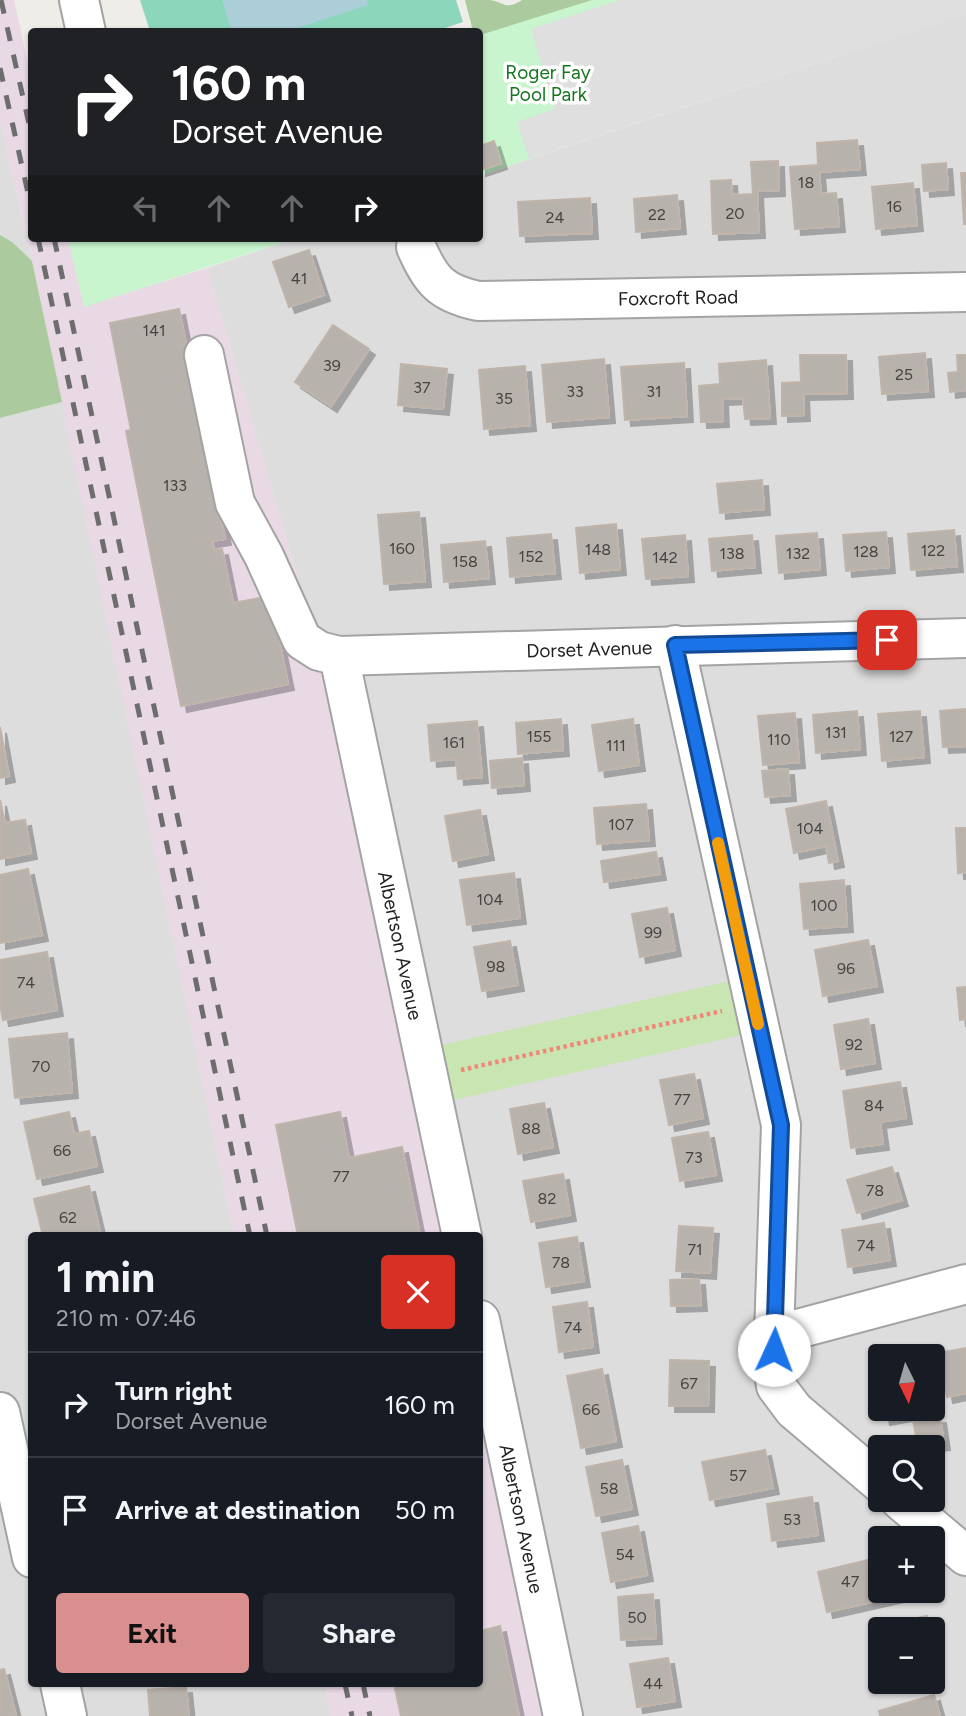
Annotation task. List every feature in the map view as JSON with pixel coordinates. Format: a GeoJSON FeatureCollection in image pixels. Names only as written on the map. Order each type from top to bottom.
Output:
{"type":"FeatureCollection","features":[{"type":"Feature","properties":{"kind":"street"},"geometry":{"type":"LineString","coordinates":[[79,0],[85,28]]}},
{"type":"Feature","properties":{"kind":"street","name":"Foxcroft Road"},"geometry":{"type":"LineString","coordinates":[[416,247],[427,272],[436,283],[461,298],[478,301],[966,292]]}},
{"type":"Feature","properties":{"kind":"street"},"geometry":{"type":"LineString","coordinates":[[204,355],[235,503],[264,556],[302,640],[319,651],[339,656]]}},
{"type":"Feature","properties":{"kind":"street","name":"Dorset Avenue"},"geometry":{"type":"LineString","coordinates":[[339,656],[966,638]]}},
{"type":"Feature","properties":{"kind":"street"},"geometry":{"type":"LineString","coordinates":[[675,645],[781,1125],[773,1365],[776,1387],[794,1410],[868,1473]]}},
{"type":"Feature","properties":{"kind":"street","name":"Albertson Avenue"},"geometry":{"type":"LineString","coordinates":[[339,656],[461,1232]]}},
{"type":"Feature","properties":{"kind":"street"},"geometry":{"type":"LineString","coordinates":[[775,1335],[966,1284]]}},
{"type":"Feature","properties":{"kind":"street","name":"Albertson Avenue"},"geometry":{"type":"LineString","coordinates":[[483,1334],[564,1716]]}},
{"type":"Feature","properties":{"kind":"street"},"geometry":{"type":"LineString","coordinates":[[0,1412],[4,1456],[28,1543]]}},
{"type":"Feature","properties":{"kind":"street"},"geometry":{"type":"LineString","coordinates":[[914,1512],[966,1556]]}},
{"type":"Feature","properties":{"kind":"street"},"geometry":{"type":"LineString","coordinates":[[61,1687],[67,1716]]}},
{"type":"Feature","properties":{"kind":"path"},"geometry":{"type":"LineString","coordinates":[[429,1077],[754,1004]]}},
{"type":"Feature","properties":{"kind":"shaded area"},"geometry":{"type":"Polygon","coordinates":[[[0,0],[14,0],[28,63],[28,242],[69,242],[84,306],[207,268],[319,651],[462,1232],[233,1232],[32,261],[0,119],[0,0]]]}},
{"type":"Feature","properties":{"kind":"shaded area","name":"Roger Fay Pool Park"},"geometry":{"type":"Polygon","coordinates":[[[619,0],[966,0],[966,13],[529,159],[517,122],[554,109],[531,29],[619,0]]]}},
{"type":"Feature","properties":{"kind":"shaded area"},"geometry":{"type":"Polygon","coordinates":[[[966,13],[966,1716],[565,1716],[483,1327],[483,1232],[479,1232],[319,651],[207,268],[284,242],[483,242],[483,175],[966,13]]]}},
{"type":"Feature","properties":{"kind":"shaded area"},"geometry":{"type":"Polygon","coordinates":[[[0,119],[32,261],[0,272],[0,119]]]}},
{"type":"Feature","properties":{"kind":"shaded area"},"geometry":{"type":"Polygon","coordinates":[[[62,402],[233,1232],[28,1232],[28,1687],[326,1687],[331,1716],[0,1716],[0,418],[62,402]]]}},
{"type":"Feature","properties":{"kind":"shaded area"},"geometry":{"type":"Polygon","coordinates":[[[483,1327],[565,1716],[331,1716],[326,1687],[483,1687],[483,1327]]]}},
{"type":"Feature","properties":{"kind":"green space","name":"Roger Fay Pool Park"},"geometry":{"type":"Polygon","coordinates":[[[140,0],[456,0],[463,22],[445,28],[149,28],[140,0]]]}},
{"type":"Feature","properties":{"kind":"green space"},"geometry":{"type":"Polygon","coordinates":[[[465,0],[489,0],[508,5],[522,0],[605,0],[483,45],[483,28],[472,28],[465,0]]]}},
{"type":"Feature","properties":{"kind":"green space","name":"Roger Fay Pool Park"},"geometry":{"type":"Polygon","coordinates":[[[592,0],[956,0],[573,144],[483,175],[483,34],[592,0]]]}},
{"type":"Feature","properties":{"kind":"green space"},"geometry":{"type":"Polygon","coordinates":[[[0,235],[12,242],[32,261],[62,402],[0,418],[0,235]]]}},
{"type":"Feature","properties":{"kind":"green space"},"geometry":{"type":"Polygon","coordinates":[[[69,242],[284,242],[84,307],[69,242]]]}},
{"type":"Feature","properties":{"kind":"green space"},"geometry":{"type":"Polygon","coordinates":[[[748,977],[760,1031],[435,1104],[423,1049],[748,977]]]}},
{"type":"Feature","properties":{"kind":"water"},"geometry":{"type":"Polygon","coordinates":[[[222,0],[367,0],[368,5],[297,28],[231,28],[222,0]]]}},
{"type":"Feature","properties":{"kind":"building"},"geometry":{"type":"Polygon","coordinates":[[[857,140],[860,169],[819,172],[821,194],[836,193],[839,226],[795,229],[790,167],[818,165],[817,143],[857,140]]]}},
{"type":"Feature","properties":{"kind":"building"},"geometry":{"type":"Polygon","coordinates":[[[494,141],[501,163],[483,169],[483,145],[494,141]]]}},
{"type":"Feature","properties":{"kind":"building"},"geometry":{"type":"Polygon","coordinates":[[[778,161],[779,190],[757,191],[759,232],[713,234],[711,181],[731,180],[732,195],[753,194],[751,162],[778,161]]]}},
{"type":"Feature","properties":{"kind":"building"},"geometry":{"type":"Polygon","coordinates":[[[946,163],[948,189],[924,191],[922,165],[946,163]]]}},
{"type":"Feature","properties":{"kind":"building"},"geometry":{"type":"Polygon","coordinates":[[[961,173],[966,173],[966,224],[964,224],[961,173]]]}},
{"type":"Feature","properties":{"kind":"building"},"geometry":{"type":"Polygon","coordinates":[[[913,183],[917,225],[876,229],[872,187],[913,183]]]}},
{"type":"Feature","properties":{"kind":"building"},"geometry":{"type":"Polygon","coordinates":[[[677,195],[680,228],[636,232],[634,199],[677,195]]]}},
{"type":"Feature","properties":{"kind":"building"},"geometry":{"type":"Polygon","coordinates":[[[590,198],[592,233],[520,236],[518,202],[590,198]]]}},
{"type":"Feature","properties":{"kind":"building"},"geometry":{"type":"Polygon","coordinates":[[[309,250],[324,295],[289,307],[273,262],[309,250]]]}},
{"type":"Feature","properties":{"kind":"building"},"geometry":{"type":"Polygon","coordinates":[[[179,309],[225,539],[212,541],[214,550],[222,549],[233,603],[270,596],[288,684],[181,706],[126,431],[131,430],[110,323],[179,309]]]}},
{"type":"Feature","properties":{"kind":"building"},"geometry":{"type":"Polygon","coordinates":[[[333,325],[369,349],[331,406],[295,382],[333,325]]]}},
{"type":"Feature","properties":{"kind":"building"},"geometry":{"type":"Polygon","coordinates":[[[925,353],[928,391],[882,394],[879,357],[925,353]]]}},
{"type":"Feature","properties":{"kind":"building"},"geometry":{"type":"Polygon","coordinates":[[[800,355],[846,355],[847,393],[803,394],[804,415],[782,416],[782,383],[801,382],[800,355]]]}},
{"type":"Feature","properties":{"kind":"building"},"geometry":{"type":"Polygon","coordinates":[[[957,355],[966,355],[966,390],[950,392],[948,373],[958,372],[957,355]]]}},
{"type":"Feature","properties":{"kind":"building"},"geometry":{"type":"Polygon","coordinates":[[[604,359],[609,417],[547,422],[542,365],[604,359]]]}},
{"type":"Feature","properties":{"kind":"building"},"geometry":{"type":"Polygon","coordinates":[[[766,360],[770,418],[745,419],[743,398],[722,399],[723,421],[701,422],[699,386],[720,384],[719,364],[766,360]]]}},
{"type":"Feature","properties":{"kind":"building"},"geometry":{"type":"Polygon","coordinates":[[[684,363],[687,416],[625,420],[621,367],[684,363]]]}},
{"type":"Feature","properties":{"kind":"building"},"geometry":{"type":"Polygon","coordinates":[[[401,364],[447,369],[443,409],[398,405],[401,364]]]}},
{"type":"Feature","properties":{"kind":"building"},"geometry":{"type":"Polygon","coordinates":[[[525,366],[530,425],[484,429],[479,370],[525,366]]]}},
{"type":"Feature","properties":{"kind":"building"},"geometry":{"type":"Polygon","coordinates":[[[762,480],[764,509],[720,513],[717,484],[762,480]]]}},
{"type":"Feature","properties":{"kind":"building"},"geometry":{"type":"Polygon","coordinates":[[[419,512],[425,581],[384,584],[378,515],[419,512]]]}},
{"type":"Feature","properties":{"kind":"building"},"geometry":{"type":"Polygon","coordinates":[[[616,524],[620,569],[580,573],[576,528],[616,524]]]}},
{"type":"Feature","properties":{"kind":"building"},"geometry":{"type":"Polygon","coordinates":[[[954,530],[957,566],[911,570],[908,534],[954,530]]]}},
{"type":"Feature","properties":{"kind":"building"},"geometry":{"type":"Polygon","coordinates":[[[886,532],[889,567],[846,571],[843,535],[886,532]]]}},
{"type":"Feature","properties":{"kind":"building"},"geometry":{"type":"Polygon","coordinates":[[[817,533],[820,569],[779,573],[776,536],[817,533]]]}},
{"type":"Feature","properties":{"kind":"building"},"geometry":{"type":"Polygon","coordinates":[[[551,534],[555,573],[510,577],[507,538],[551,534]]]}},
{"type":"Feature","properties":{"kind":"building"},"geometry":{"type":"Polygon","coordinates":[[[685,535],[688,576],[646,579],[642,539],[685,535]]]}},
{"type":"Feature","properties":{"kind":"building"},"geometry":{"type":"Polygon","coordinates":[[[752,535],[755,567],[712,571],[709,539],[752,535]]]}},
{"type":"Feature","properties":{"kind":"building"},"geometry":{"type":"Polygon","coordinates":[[[485,541],[489,578],[444,582],[441,545],[485,541]]]}},
{"type":"Feature","properties":{"kind":"building"},"geometry":{"type":"Polygon","coordinates":[[[966,709],[966,746],[943,747],[940,711],[966,709]]]}},
{"type":"Feature","properties":{"kind":"building"},"geometry":{"type":"Polygon","coordinates":[[[857,711],[860,749],[816,753],[813,715],[857,711]]]}},
{"type":"Feature","properties":{"kind":"building"},"geometry":{"type":"Polygon","coordinates":[[[920,711],[924,757],[882,761],[878,714],[920,711]]]}},
{"type":"Feature","properties":{"kind":"building"},"geometry":{"type":"Polygon","coordinates":[[[795,713],[799,762],[763,765],[758,716],[795,713]]]}},
{"type":"Feature","properties":{"kind":"building"},"geometry":{"type":"Polygon","coordinates":[[[561,719],[563,750],[518,754],[516,723],[561,719]]]}},
{"type":"Feature","properties":{"kind":"building"},"geometry":{"type":"Polygon","coordinates":[[[633,719],[639,765],[599,771],[592,725],[633,719]]]}},
{"type":"Feature","properties":{"kind":"building"},"geometry":{"type":"Polygon","coordinates":[[[477,721],[482,777],[458,779],[456,759],[431,761],[428,725],[477,721]]]}},
{"type":"Feature","properties":{"kind":"building"},"geometry":{"type":"Polygon","coordinates":[[[0,727],[9,776],[0,778],[0,727]]]}},
{"type":"Feature","properties":{"kind":"building"},"geometry":{"type":"Polygon","coordinates":[[[522,758],[524,785],[492,788],[490,761],[522,758]]]}},
{"type":"Feature","properties":{"kind":"building"},"geometry":{"type":"Polygon","coordinates":[[[788,769],[790,795],[765,797],[762,771],[788,769]]]}},
{"type":"Feature","properties":{"kind":"building"},"geometry":{"type":"Polygon","coordinates":[[[0,800],[5,823],[25,820],[31,853],[0,859],[0,800]]]}},
{"type":"Feature","properties":{"kind":"building"},"geometry":{"type":"Polygon","coordinates":[[[826,801],[838,861],[829,863],[826,846],[794,853],[786,809],[826,801]]]}},
{"type":"Feature","properties":{"kind":"building"},"geometry":{"type":"Polygon","coordinates":[[[646,804],[649,840],[597,844],[594,808],[646,804]]]}},
{"type":"Feature","properties":{"kind":"building"},"geometry":{"type":"Polygon","coordinates":[[[480,810],[488,854],[453,861],[445,816],[480,810]]]}},
{"type":"Feature","properties":{"kind":"building"},"geometry":{"type":"Polygon","coordinates":[[[956,828],[966,828],[966,872],[958,873],[956,828]]]}},
{"type":"Feature","properties":{"kind":"building"},"geometry":{"type":"Polygon","coordinates":[[[656,852],[660,874],[604,882],[601,861],[656,852]]]}},
{"type":"Feature","properties":{"kind":"building"},"geometry":{"type":"Polygon","coordinates":[[[28,869],[42,935],[0,943],[0,875],[28,869]]]}},
{"type":"Feature","properties":{"kind":"building"},"geometry":{"type":"Polygon","coordinates":[[[514,873],[520,918],[467,925],[460,880],[514,873]]]}},
{"type":"Feature","properties":{"kind":"building"},"geometry":{"type":"Polygon","coordinates":[[[844,880],[847,926],[804,929],[800,884],[844,880]]]}},
{"type":"Feature","properties":{"kind":"building"},"geometry":{"type":"Polygon","coordinates":[[[667,908],[675,950],[640,957],[632,914],[667,908]]]}},
{"type":"Feature","properties":{"kind":"building"},"geometry":{"type":"Polygon","coordinates":[[[868,940],[877,986],[823,996],[815,950],[868,940]]]}},
{"type":"Feature","properties":{"kind":"building"},"geometry":{"type":"Polygon","coordinates":[[[510,941],[518,985],[482,991],[474,947],[510,941]]]}},
{"type":"Feature","properties":{"kind":"building"},"geometry":{"type":"Polygon","coordinates":[[[47,952],[57,1010],[3,1020],[0,1005],[0,960],[47,952]]]}},
{"type":"Feature","properties":{"kind":"building"},"geometry":{"type":"Polygon","coordinates":[[[966,987],[966,1019],[960,1020],[957,988],[966,987]]]}},
{"type":"Feature","properties":{"kind":"building"},"geometry":{"type":"Polygon","coordinates":[[[868,1019],[875,1063],[841,1069],[834,1025],[868,1019]]]}},
{"type":"Feature","properties":{"kind":"building"},"geometry":{"type":"Polygon","coordinates":[[[67,1033],[72,1092],[15,1098],[9,1039],[67,1033]]]}},
{"type":"Feature","properties":{"kind":"building"},"geometry":{"type":"Polygon","coordinates":[[[694,1074],[703,1118],[669,1125],[660,1080],[694,1074]]]}},
{"type":"Feature","properties":{"kind":"building"},"geometry":{"type":"Polygon","coordinates":[[[900,1082],[906,1118],[880,1122],[883,1144],[851,1148],[843,1091],[900,1082]]]}},
{"type":"Feature","properties":{"kind":"building"},"geometry":{"type":"Polygon","coordinates":[[[544,1103],[553,1147],[518,1154],[510,1109],[544,1103]]]}},
{"type":"Feature","properties":{"kind":"building"},"geometry":{"type":"Polygon","coordinates":[[[69,1112],[74,1134],[89,1131],[97,1166],[37,1179],[24,1122],[69,1112]]]}},
{"type":"Feature","properties":{"kind":"building"},"geometry":{"type":"Polygon","coordinates":[[[340,1112],[349,1158],[402,1147],[419,1232],[297,1232],[276,1125],[340,1112]]]}},
{"type":"Feature","properties":{"kind":"building"},"geometry":{"type":"Polygon","coordinates":[[[708,1132],[716,1175],[680,1181],[672,1138],[708,1132]]]}},
{"type":"Feature","properties":{"kind":"building"},"geometry":{"type":"Polygon","coordinates":[[[892,1167],[902,1200],[857,1213],[847,1180],[892,1167]]]}},
{"type":"Feature","properties":{"kind":"building"},"geometry":{"type":"Polygon","coordinates":[[[563,1174],[570,1215],[531,1222],[523,1181],[563,1174]]]}},
{"type":"Feature","properties":{"kind":"building"},"geometry":{"type":"Polygon","coordinates":[[[89,1186],[100,1232],[42,1232],[34,1199],[89,1186]]]}},
{"type":"Feature","properties":{"kind":"building"},"geometry":{"type":"Polygon","coordinates":[[[884,1223],[890,1260],[848,1267],[842,1230],[884,1223]]]}},
{"type":"Feature","properties":{"kind":"building"},"geometry":{"type":"Polygon","coordinates":[[[679,1226],[713,1228],[710,1273],[676,1271],[679,1226]]]}},
{"type":"Feature","properties":{"kind":"building"},"geometry":{"type":"Polygon","coordinates":[[[577,1237],[584,1281],[546,1287],[539,1243],[577,1237]]]}},
{"type":"Feature","properties":{"kind":"building"},"geometry":{"type":"Polygon","coordinates":[[[699,1279],[701,1305],[671,1306],[670,1280],[699,1279]]]}},
{"type":"Feature","properties":{"kind":"building"},"geometry":{"type":"Polygon","coordinates":[[[587,1302],[593,1347],[559,1352],[553,1307],[587,1302]]]}},
{"type":"Feature","properties":{"kind":"building"},"geometry":{"type":"Polygon","coordinates":[[[966,1348],[966,1393],[947,1397],[945,1352],[966,1348]]]}},
{"type":"Feature","properties":{"kind":"building"},"geometry":{"type":"Polygon","coordinates":[[[670,1360],[709,1361],[708,1406],[669,1406],[670,1360]]]}},
{"type":"Feature","properties":{"kind":"building"},"geometry":{"type":"Polygon","coordinates":[[[602,1369],[616,1441],[581,1448],[567,1376],[602,1369]]]}},
{"type":"Feature","properties":{"kind":"building"},"geometry":{"type":"Polygon","coordinates":[[[913,1421],[941,1421],[943,1435],[916,1435],[913,1421]]]}},
{"type":"Feature","properties":{"kind":"building"},"geometry":{"type":"Polygon","coordinates":[[[765,1450],[773,1488],[710,1500],[702,1462],[765,1450]]]}},
{"type":"Feature","properties":{"kind":"building"},"geometry":{"type":"Polygon","coordinates":[[[622,1460],[632,1509],[596,1516],[586,1467],[622,1460]]]}},
{"type":"Feature","properties":{"kind":"building"},"geometry":{"type":"Polygon","coordinates":[[[812,1497],[818,1535],[772,1541],[767,1504],[812,1497]]]}},
{"type":"Feature","properties":{"kind":"building"},"geometry":{"type":"Polygon","coordinates":[[[638,1526],[647,1575],[611,1582],[602,1533],[638,1526]]]}},
{"type":"Feature","properties":{"kind":"building"},"geometry":{"type":"Polygon","coordinates":[[[868,1560],[868,1603],[827,1612],[818,1572],[868,1560]]]}},
{"type":"Feature","properties":{"kind":"building"},"geometry":{"type":"Polygon","coordinates":[[[653,1594],[656,1638],[621,1640],[618,1597],[653,1594]]]}},
{"type":"Feature","properties":{"kind":"building"},"geometry":{"type":"Polygon","coordinates":[[[500,1626],[519,1716],[401,1716],[395,1687],[483,1687],[483,1630],[500,1626]]]}},
{"type":"Feature","properties":{"kind":"building"},"geometry":{"type":"Polygon","coordinates":[[[668,1658],[675,1701],[637,1707],[630,1664],[668,1658]]]}},
{"type":"Feature","properties":{"kind":"building"},"geometry":{"type":"Polygon","coordinates":[[[4,1669],[16,1716],[0,1716],[0,1670],[4,1669]]]}},
{"type":"Feature","properties":{"kind":"building"},"geometry":{"type":"Polygon","coordinates":[[[186,1687],[189,1716],[150,1716],[148,1690],[186,1687]]]}},
{"type":"Feature","properties":{"kind":"building"},"geometry":{"type":"Polygon","coordinates":[[[934,1695],[940,1716],[880,1716],[879,1711],[934,1695]]]}},
{"type":"Feature","properties":{"kind":"railway"},"geometry":{"type":"LineString","coordinates":[[1,0],[28,119]]}},
{"type":"Feature","properties":{"kind":"railway"},"geometry":{"type":"LineString","coordinates":[[0,68],[28,193]]}},
{"type":"Feature","properties":{"kind":"railway"},"geometry":{"type":"LineString","coordinates":[[39,242],[249,1232]]}},
{"type":"Feature","properties":{"kind":"railway"},"geometry":{"type":"LineString","coordinates":[[55,242],[266,1232]]}},
{"type":"Feature","properties":{"kind":"railway"},"geometry":{"type":"LineString","coordinates":[[346,1687],[352,1716]]}},
{"type":"Feature","properties":{"kind":"railway"},"geometry":{"type":"LineString","coordinates":[[364,1687],[370,1716]]}},
{"type":"Feature","properties":{"kind":"slow traffic"},"geometry":{"type":"LineString","coordinates":[[718,843],[758,1024]]}},
{"type":"Feature","properties":{"kind":"route"},"geometry":{"type":"LineString","coordinates":[[774,1350],[781,1125],[675,645],[887,640]]}}]}
